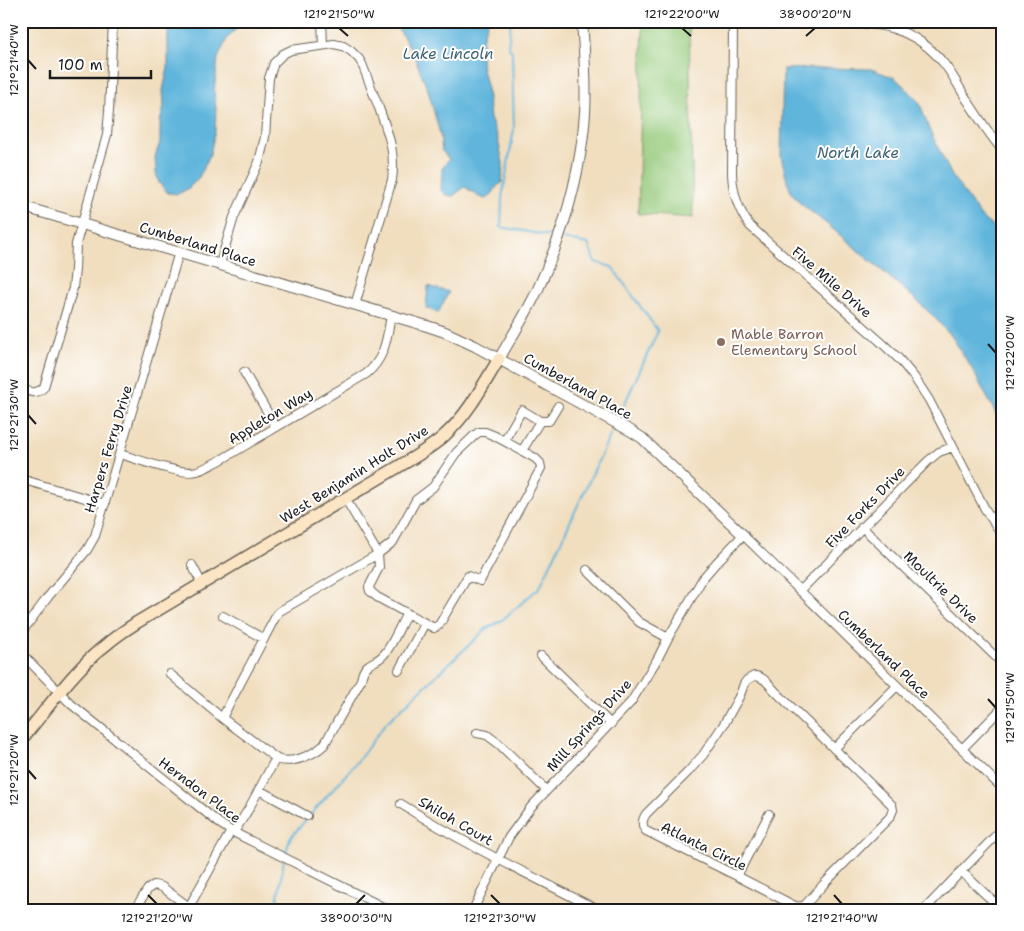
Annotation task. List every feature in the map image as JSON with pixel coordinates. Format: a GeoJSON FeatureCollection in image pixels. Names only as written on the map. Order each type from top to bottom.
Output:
{"type":"FeatureCollection","features":[{"type":"Feature","properties":{"kind":"main road","name":"West Benjamin Holt Drive"},"geometry":{"type":"LineString","coordinates":[[21,740],[59,692],[106,644],[136,623],[421,453],[446,434],[471,405],[499,359]]}},
{"type":"Feature","properties":{"kind":"street"},"geometry":{"type":"LineString","coordinates":[[21,388],[31,392],[40,391],[44,387],[72,288],[76,244],[107,135],[110,111],[113,21]]}},
{"type":"Feature","properties":{"kind":"street"},"geometry":{"type":"LineString","coordinates":[[322,21],[323,45]]}},
{"type":"Feature","properties":{"kind":"street","name":"West Benjamin Holt Drive"},"geometry":{"type":"LineString","coordinates":[[499,359],[537,290],[560,234],[571,199],[579,162],[585,113],[582,21]]}},
{"type":"Feature","properties":{"kind":"street"},"geometry":{"type":"LineString","coordinates":[[733,21],[866,23],[878,24],[903,32],[920,41],[946,66],[973,110],[1003,151]]}},
{"type":"Feature","properties":{"kind":"street","name":"Five Mile Drive"},"geometry":{"type":"LineString","coordinates":[[733,21],[732,174],[735,195],[741,212],[750,226],[882,343],[914,377],[929,400],[984,509],[1003,536]]}},
{"type":"Feature","properties":{"kind":"street"},"geometry":{"type":"LineString","coordinates":[[220,264],[234,217],[260,162],[265,137],[269,78],[272,66],[287,51],[334,44],[343,46],[359,58],[362,64],[389,136],[394,164],[392,180],[355,305]]}},
{"type":"Feature","properties":{"kind":"street"},"geometry":{"type":"LineString","coordinates":[[21,78],[25,80],[21,94]]}},
{"type":"Feature","properties":{"kind":"street","name":"Cumberland Place"},"geometry":{"type":"LineString","coordinates":[[21,206],[445,332],[623,426],[642,438],[1003,789]]}},
{"type":"Feature","properties":{"kind":"street","name":"Harpers Ferry Drive"},"geometry":{"type":"LineString","coordinates":[[21,633],[91,544],[99,524],[179,252]]}},
{"type":"Feature","properties":{"kind":"street","name":"Appleton Way"},"geometry":{"type":"LineString","coordinates":[[120,454],[183,472],[196,472],[219,461],[374,368],[382,354],[391,315]]}},
{"type":"Feature","properties":{"kind":"street"},"geometry":{"type":"LineString","coordinates":[[244,372],[276,427]]}},
{"type":"Feature","properties":{"kind":"street"},"geometry":{"type":"LineString","coordinates":[[504,441],[522,410],[540,421],[549,421],[558,406]]}},
{"type":"Feature","properties":{"kind":"street"},"geometry":{"type":"LineString","coordinates":[[522,451],[540,421]]}},
{"type":"Feature","properties":{"kind":"street"},"geometry":{"type":"LineString","coordinates":[[222,718],[277,614],[378,554],[393,542],[416,500],[433,487],[456,453],[475,435],[479,432],[485,432],[504,441],[535,458],[540,463],[541,468],[480,581],[468,576],[439,624],[434,628],[377,597],[370,591],[369,587],[379,567],[378,554],[345,498]]}},
{"type":"Feature","properties":{"kind":"street","name":"Five Forks Drive"},"geometry":{"type":"LineString","coordinates":[[800,591],[928,461],[939,452],[953,447]]}},
{"type":"Feature","properties":{"kind":"street"},"geometry":{"type":"LineString","coordinates":[[21,479],[104,504]]}},
{"type":"Feature","properties":{"kind":"street","name":"Moultrie Drive"},"geometry":{"type":"LineString","coordinates":[[862,527],[1003,664]]}},
{"type":"Feature","properties":{"kind":"street","name":"Mill Springs Drive"},"geometry":{"type":"LineString","coordinates":[[473,910],[509,837],[530,807],[632,702],[703,578],[742,535]]}},
{"type":"Feature","properties":{"kind":"street"},"geometry":{"type":"LineString","coordinates":[[192,565],[202,584]]}},
{"type":"Feature","properties":{"kind":"street"},"geometry":{"type":"LineString","coordinates":[[587,570],[639,622],[668,638]]}},
{"type":"Feature","properties":{"kind":"street"},"geometry":{"type":"LineString","coordinates":[[170,674],[222,718],[276,758],[283,762],[294,760],[317,752],[324,745],[361,680],[363,670],[381,658],[407,613]]}},
{"type":"Feature","properties":{"kind":"street"},"geometry":{"type":"LineString","coordinates":[[223,616],[264,639]]}},
{"type":"Feature","properties":{"kind":"street"},"geometry":{"type":"LineString","coordinates":[[399,670],[425,623]]}},
{"type":"Feature","properties":{"kind":"street","name":"Herndon Place"},"geometry":{"type":"LineString","coordinates":[[21,653],[72,704],[208,814],[233,831],[389,910]]}},
{"type":"Feature","properties":{"kind":"street"},"geometry":{"type":"LineString","coordinates":[[541,656],[611,724]]}},
{"type":"Feature","properties":{"kind":"street","name":"Atlanta Circle"},"geometry":{"type":"LineString","coordinates":[[754,676],[763,678],[889,801],[893,810],[892,815],[805,905],[798,907],[792,905],[737,876],[646,831],[642,825],[642,819],[703,755],[724,724],[747,680],[754,676]]}},
{"type":"Feature","properties":{"kind":"street"},"geometry":{"type":"LineString","coordinates":[[834,749],[897,686]]}},
{"type":"Feature","properties":{"kind":"street"},"geometry":{"type":"LineString","coordinates":[[962,749],[1003,707]]}},
{"type":"Feature","properties":{"kind":"street"},"geometry":{"type":"LineString","coordinates":[[477,733],[487,735],[499,744],[546,790]]}},
{"type":"Feature","properties":{"kind":"street"},"geometry":{"type":"LineString","coordinates":[[134,910],[148,889],[154,885],[162,887],[191,908],[276,758]]}},
{"type":"Feature","properties":{"kind":"street"},"geometry":{"type":"LineString","coordinates":[[259,790],[307,816]]}},
{"type":"Feature","properties":{"kind":"street","name":"Shiloh Court"},"geometry":{"type":"LineString","coordinates":[[401,804],[447,832],[582,906],[598,910]]}},
{"type":"Feature","properties":{"kind":"street"},"geometry":{"type":"LineString","coordinates":[[737,876],[769,814]]}},
{"type":"Feature","properties":{"kind":"street"},"geometry":{"type":"LineString","coordinates":[[924,910],[1003,828]]}},
{"type":"Feature","properties":{"kind":"street"},"geometry":{"type":"LineString","coordinates":[[961,871],[1000,908]]}},
{"type":"Feature","properties":{"kind":"green space"},"geometry":{"type":"Polygon","coordinates":[[[643,21],[689,21],[693,218],[638,214],[643,21]]]}},
{"type":"Feature","properties":{"kind":"water"},"geometry":{"type":"Polygon","coordinates":[[[168,21],[243,21],[227,39],[218,58],[214,92],[216,109],[215,130],[210,155],[199,177],[189,188],[178,194],[168,193],[159,183],[155,157],[160,142],[160,122],[164,106],[163,90],[168,68],[168,21]]]}},
{"type":"Feature","properties":{"kind":"water","name":"Lake Lincoln"},"geometry":{"type":"Polygon","coordinates":[[[391,21],[488,21],[483,35],[482,69],[487,89],[490,119],[497,135],[503,163],[502,183],[497,186],[487,199],[479,197],[465,187],[453,196],[446,195],[441,190],[442,169],[449,159],[442,151],[440,134],[428,90],[412,51],[396,25],[391,21]]]}},
{"type":"Feature","properties":{"kind":"water","name":"North Lake"},"geometry":{"type":"Polygon","coordinates":[[[783,69],[871,69],[895,78],[920,104],[929,129],[952,176],[982,218],[1003,235],[1003,427],[971,367],[952,337],[935,318],[913,297],[800,203],[791,192],[781,156],[783,69]]]}},
{"type":"Feature","properties":{"kind":"water"},"geometry":{"type":"Polygon","coordinates":[[[428,286],[449,292],[438,313],[426,308],[428,286]]]}},
{"type":"Feature","properties":{"kind":"waterway"},"geometry":{"type":"LineString","coordinates":[[511,21],[508,46],[512,52],[514,129],[502,198],[501,227],[556,237]]}},
{"type":"Feature","properties":{"kind":"waterway"},"geometry":{"type":"LineString","coordinates":[[563,239],[588,244],[595,262],[612,267],[658,331],[618,418]]}},
{"type":"Feature","properties":{"kind":"waterway"},"geometry":{"type":"LineString","coordinates":[[285,856],[290,838],[357,762],[386,723],[486,629],[501,621],[540,587],[615,425]]}},
{"type":"Feature","properties":{"kind":"waterway"},"geometry":{"type":"LineString","coordinates":[[276,910],[284,860]]}},
{"type":"Feature","properties":{"kind":"place","name":"Mable Barron Elementary School"},"geometry":{"type":"Point","coordinates":[721,342]}}]}
